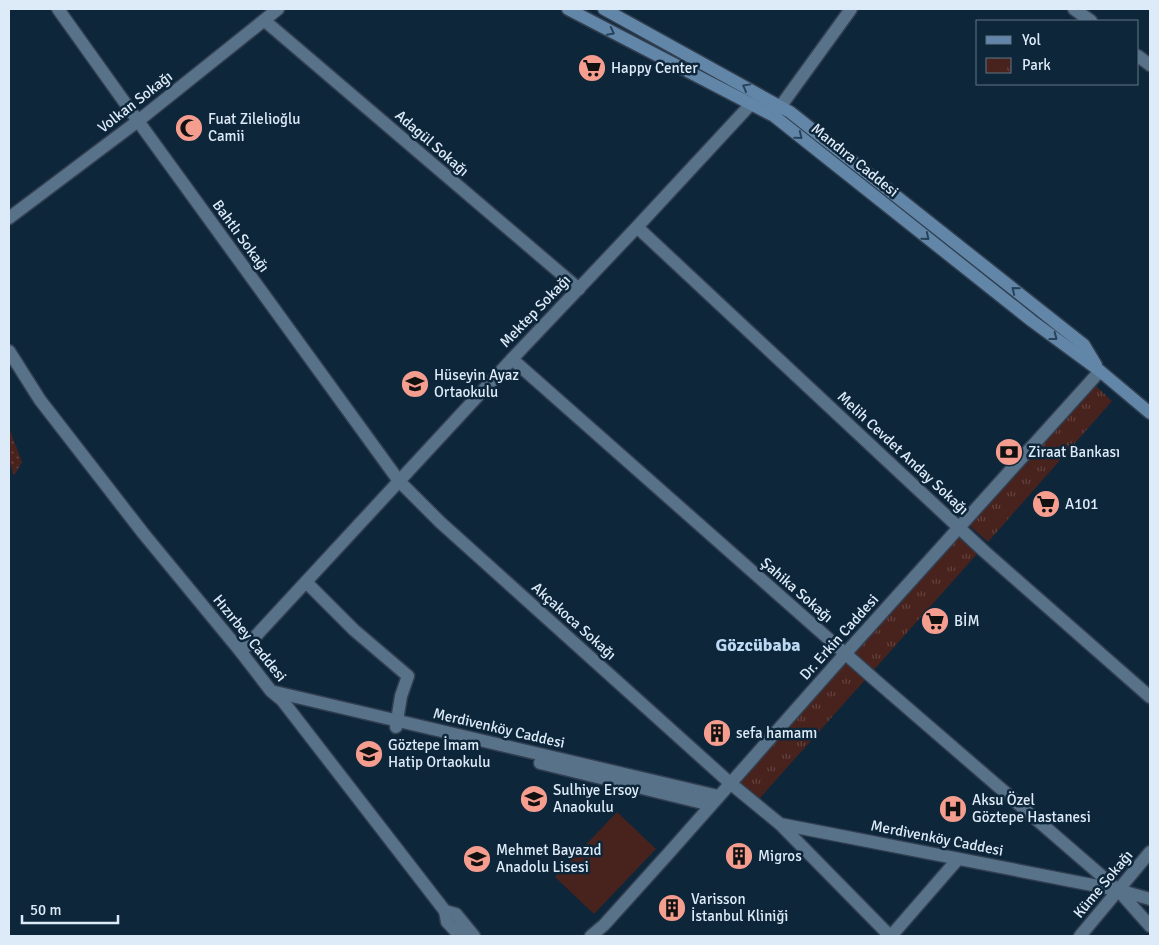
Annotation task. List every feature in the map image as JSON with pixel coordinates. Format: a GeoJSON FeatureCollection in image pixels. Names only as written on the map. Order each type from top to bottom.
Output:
{"type":"FeatureCollection","features":[{"type":"Feature","properties":{"kind":"main road","name":"Mandıra Caddesi"},"geometry":{"type":"LineString","coordinates":[[568,9],[751,104],[777,111],[790,112],[1084,345],[1100,372],[1150,414]]}},
{"type":"Feature","properties":{"kind":"main road","name":"Mandıra Caddesi"},"geometry":{"type":"LineString","coordinates":[[604,9],[777,111]]}},
{"type":"Feature","properties":{"kind":"street","name":"Bahtlı Sokağı"},"geometry":{"type":"LineString","coordinates":[[58,9],[399,481]]}},
{"type":"Feature","properties":{"kind":"street","name":"Volkan Sokağı"},"geometry":{"type":"LineString","coordinates":[[9,218],[138,121],[278,9]]}},
{"type":"Feature","properties":{"kind":"street"},"geometry":{"type":"LineString","coordinates":[[777,111],[852,9]]}},
{"type":"Feature","properties":{"kind":"street"},"geometry":{"type":"LineString","coordinates":[[1074,9],[1090,20]]}},
{"type":"Feature","properties":{"kind":"street","name":"Adagül Sokağı"},"geometry":{"type":"LineString","coordinates":[[265,21],[579,289]]}},
{"type":"Feature","properties":{"kind":"street"},"geometry":{"type":"LineString","coordinates":[[1139,57],[1150,65]]}},
{"type":"Feature","properties":{"kind":"street","name":"Mektep Sokağı"},"geometry":{"type":"LineString","coordinates":[[241,652],[512,358],[579,289],[751,104]]}},
{"type":"Feature","properties":{"kind":"street","name":"Melih Cevdet Anday Sokağı"},"geometry":{"type":"LineString","coordinates":[[637,227],[959,528],[1150,697]]}},
{"type":"Feature","properties":{"kind":"street","name":"Hızırbey Caddesi"},"geometry":{"type":"LineString","coordinates":[[9,351],[46,408],[143,533],[241,652],[271,692],[282,700],[450,912],[474,936]]}},
{"type":"Feature","properties":{"kind":"street","name":"Şahika Sokağı"},"geometry":{"type":"LineString","coordinates":[[512,358],[845,654],[1118,890],[1150,926]]}},
{"type":"Feature","properties":{"kind":"street","name":"Dr. Erkin Caddesi"},"geometry":{"type":"LineString","coordinates":[[591,936],[602,931],[730,783],[1100,372]]}},
{"type":"Feature","properties":{"kind":"street","name":"Akçakoca Sokağı"},"geometry":{"type":"LineString","coordinates":[[399,481],[447,528],[730,783]]}},
{"type":"Feature","properties":{"kind":"street"},"geometry":{"type":"LineString","coordinates":[[306,582],[354,630],[408,676],[401,696],[396,724]]}},
{"type":"Feature","properties":{"kind":"street"},"geometry":{"type":"LineString","coordinates":[[271,692],[715,801]]}},
{"type":"Feature","properties":{"kind":"street"},"geometry":{"type":"LineString","coordinates":[[282,700],[396,724]]}},
{"type":"Feature","properties":{"kind":"street","name":"Merdivenköy Caddesi"},"geometry":{"type":"LineString","coordinates":[[730,783],[780,824],[1118,890],[1150,900]]}},
{"type":"Feature","properties":{"kind":"street"},"geometry":{"type":"LineString","coordinates":[[780,824],[891,936],[958,859]]}},
{"type":"Feature","properties":{"kind":"street","name":"Küme Sokağı"},"geometry":{"type":"LineString","coordinates":[[1080,936],[1150,852]]}},
{"type":"Feature","properties":{"kind":"street"},"geometry":{"type":"LineString","coordinates":[[450,912],[447,922],[460,936]]}},
{"type":"Feature","properties":{"kind":"green space"},"geometry":{"type":"Polygon","coordinates":[[[1096,386],[1112,401],[988,542],[970,526],[1096,386]]]}},
{"type":"Feature","properties":{"kind":"green space"},"geometry":{"type":"Polygon","coordinates":[[[9,428],[22,462],[14,476],[9,460],[9,428]]]}},
{"type":"Feature","properties":{"kind":"green space"},"geometry":{"type":"Polygon","coordinates":[[[957,535],[977,554],[759,799],[738,784],[957,535]]]}},
{"type":"Feature","properties":{"kind":"green space"},"geometry":{"type":"Polygon","coordinates":[[[617,812],[656,849],[594,914],[555,877],[617,812]]]}},
{"type":"Feature","properties":{"kind":"place","name":"Happy Center"},"geometry":{"type":"Point","coordinates":[592,68]}},
{"type":"Feature","properties":{"kind":"place","name":"Fuat Zilelioğlu Camii"},"geometry":{"type":"Point","coordinates":[189,128]}},
{"type":"Feature","properties":{"kind":"place","name":"Hüseyin Ayaz Ortaokulu"},"geometry":{"type":"Point","coordinates":[415,384]}},
{"type":"Feature","properties":{"kind":"place","name":"Ziraat Bankası"},"geometry":{"type":"Point","coordinates":[1009,452]}},
{"type":"Feature","properties":{"kind":"place","name":"A101"},"geometry":{"type":"Point","coordinates":[1046,504]}},
{"type":"Feature","properties":{"kind":"place","name":"BİM"},"geometry":{"type":"Point","coordinates":[935,621]}},
{"type":"Feature","properties":{"kind":"place","name":"sefa hamamı"},"geometry":{"type":"Point","coordinates":[717,733]}},
{"type":"Feature","properties":{"kind":"place","name":"Göztepe İmam Hatip Ortaokulu"},"geometry":{"type":"Point","coordinates":[369,754]}},
{"type":"Feature","properties":{"kind":"place","name":"Sulhiye Ersoy Anaokulu"},"geometry":{"type":"Point","coordinates":[534,799]}},
{"type":"Feature","properties":{"kind":"place","name":"Aksu Özel Göztepe Hastanesi"},"geometry":{"type":"Point","coordinates":[953,809]}},
{"type":"Feature","properties":{"kind":"place","name":"Migros"},"geometry":{"type":"Point","coordinates":[739,856]}},
{"type":"Feature","properties":{"kind":"place","name":"Mehmet Bayazıd Anadolu Lisesi"},"geometry":{"type":"Point","coordinates":[477,859]}},
{"type":"Feature","properties":{"kind":"place","name":"Varisson İstanbul Kliniği"},"geometry":{"type":"Point","coordinates":[672,908]}},
{"type":"Feature","properties":{"kind":"district","name":"Gözcübaba"},"geometry":{"type":"Point","coordinates":[758,645]}}]}
